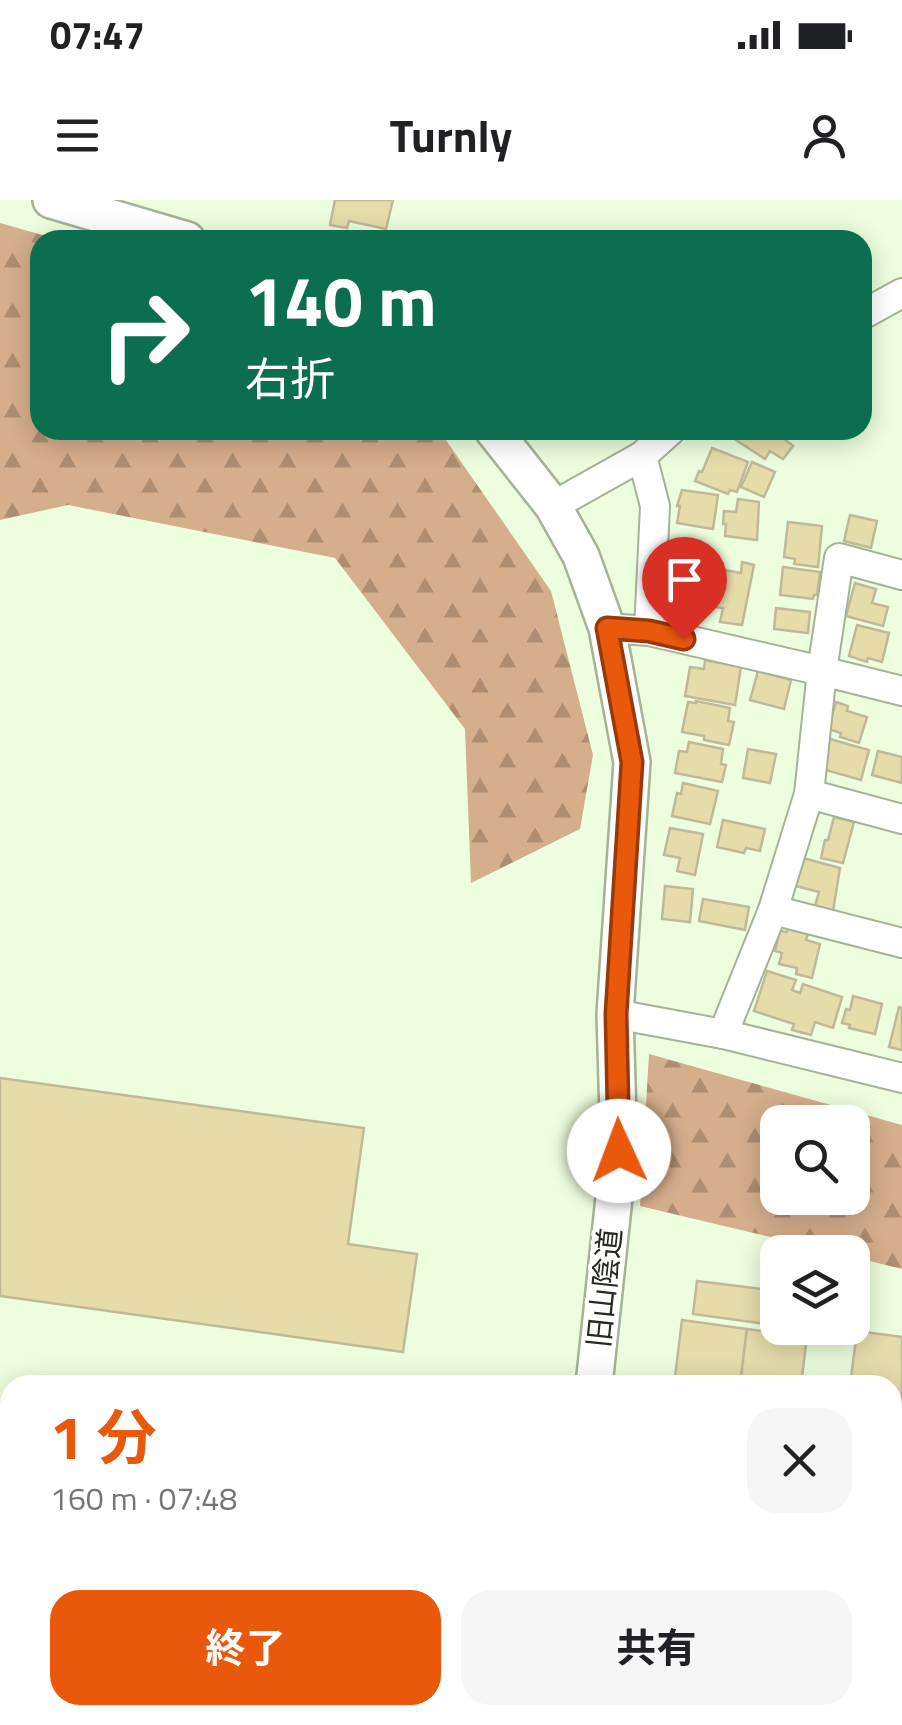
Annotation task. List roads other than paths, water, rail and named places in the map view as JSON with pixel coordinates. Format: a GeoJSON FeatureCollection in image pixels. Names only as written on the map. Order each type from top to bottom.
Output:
{"type":"FeatureCollection","features":[{"type":"Feature","properties":{"kind":"street"},"geometry":{"type":"LineString","coordinates":[[51,200],[153,230]]}},
{"type":"Feature","properties":{"kind":"street"},"geometry":{"type":"LineString","coordinates":[[872,309],[902,293]]}},
{"type":"Feature","properties":{"kind":"street","name":"旧山陰道"},"geometry":{"type":"LineString","coordinates":[[501,440],[553,506],[581,556],[607,628],[632,762],[616,1014],[619,1151],[595,1375]]}},
{"type":"Feature","properties":{"kind":"street"},"geometry":{"type":"LineString","coordinates":[[553,506],[642,456],[660,440]]}},
{"type":"Feature","properties":{"kind":"street"},"geometry":{"type":"LineString","coordinates":[[642,456],[654,506],[649,631]]}},
{"type":"Feature","properties":{"kind":"street"},"geometry":{"type":"LineString","coordinates":[[723,1034],[772,910],[809,794],[839,558],[902,575]]}},
{"type":"Feature","properties":{"kind":"street"},"geometry":{"type":"LineString","coordinates":[[607,628],[649,631],[902,691]]}},
{"type":"Feature","properties":{"kind":"street"},"geometry":{"type":"LineString","coordinates":[[809,794],[902,819]]}},
{"type":"Feature","properties":{"kind":"street"},"geometry":{"type":"LineString","coordinates":[[772,910],[902,943]]}},
{"type":"Feature","properties":{"kind":"street"},"geometry":{"type":"LineString","coordinates":[[616,1014],[723,1034],[902,1078]]}}]}
